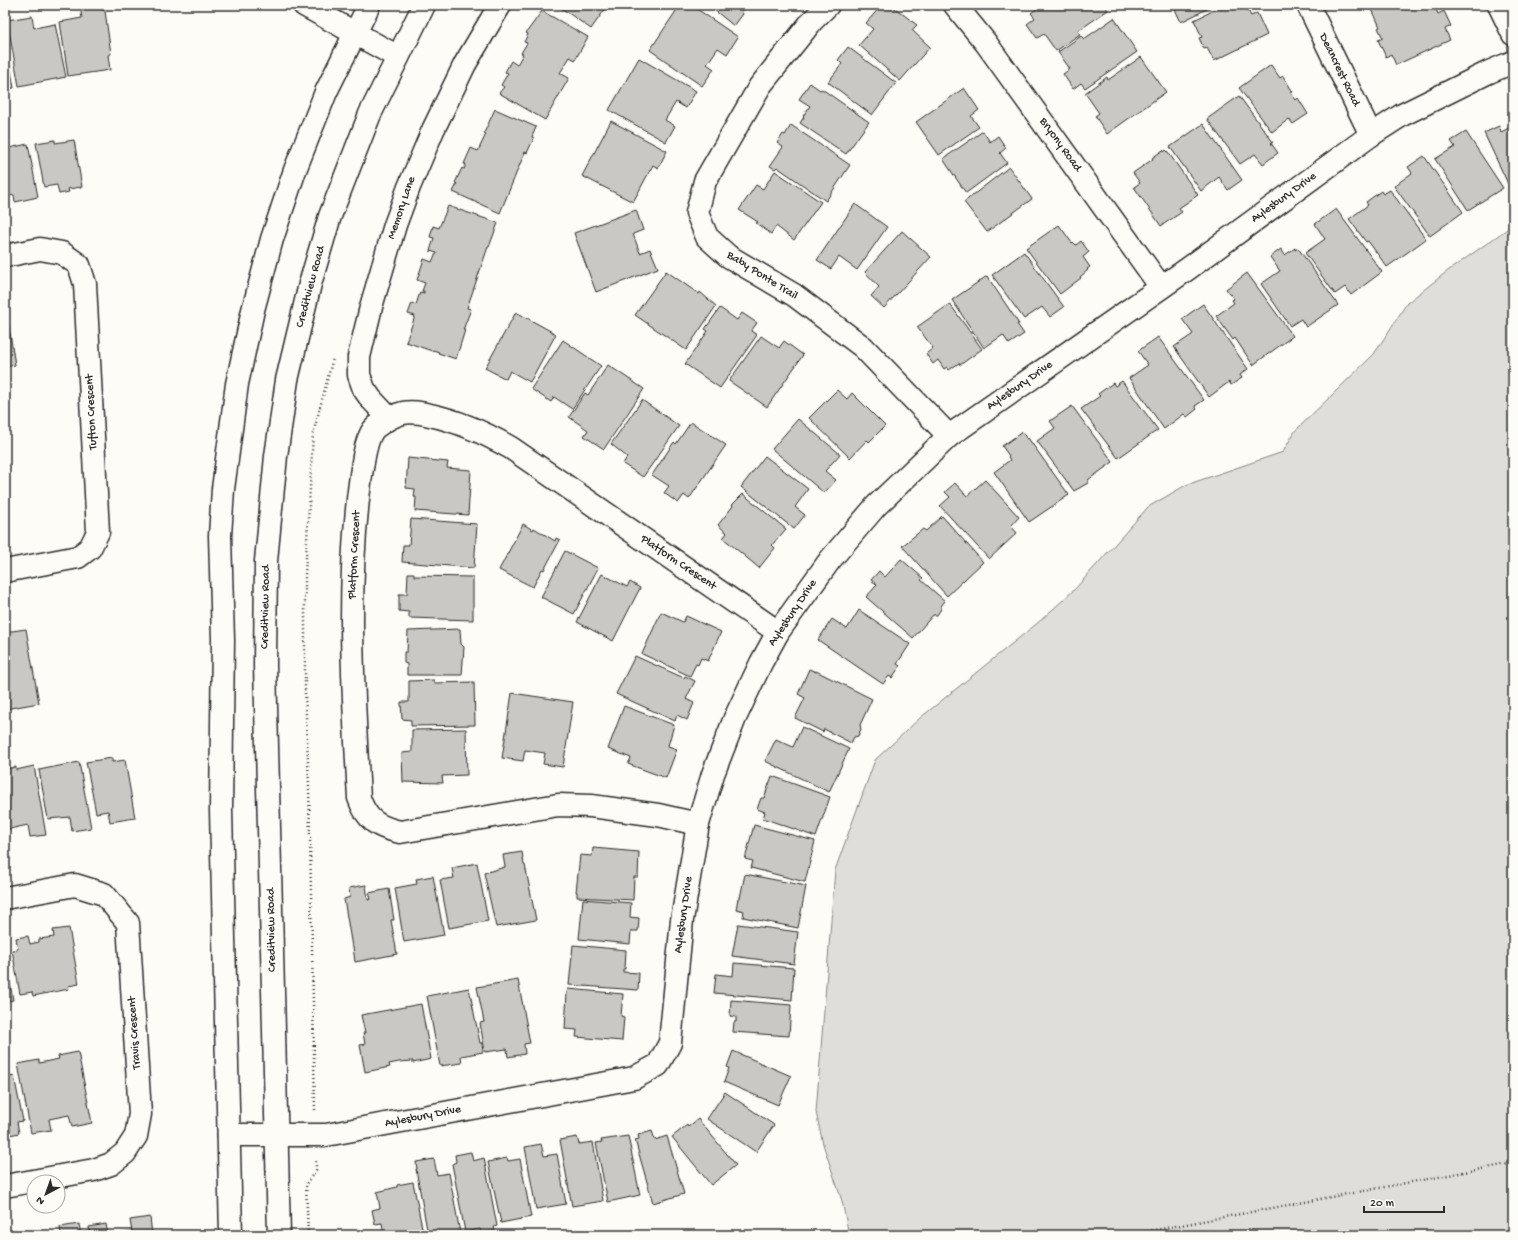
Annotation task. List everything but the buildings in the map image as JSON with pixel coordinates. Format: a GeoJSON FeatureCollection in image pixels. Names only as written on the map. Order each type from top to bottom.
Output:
{"type":"FeatureCollection","features":[{"type":"Feature","properties":{"kind":"street"},"geometry":{"type":"LineString","coordinates":[[304,5],[398,57]]}},
{"type":"Feature","properties":{"kind":"street"},"geometry":{"type":"LineString","coordinates":[[232,1235],[221,810],[223,640],[220,536],[223,489],[237,384],[253,310],[268,253],[295,170],[326,92],[369,5]]}},
{"type":"Feature","properties":{"kind":"street","name":"Creditview Road"},"geometry":{"type":"LineString","coordinates":[[280,1235],[265,665],[266,561],[276,456],[288,380],[310,284],[330,216],[370,114],[424,5]]}},
{"type":"Feature","properties":{"kind":"street","name":"Memory Lane"},"geometry":{"type":"LineString","coordinates":[[389,418],[371,399],[364,388],[360,375],[359,357],[371,307],[409,187],[433,130],[465,64],[500,5]]}},
{"type":"Feature","properties":{"kind":"street","name":"Baby Ponte Trail"},"geometry":{"type":"LineString","coordinates":[[828,5],[812,21],[760,86],[705,181],[697,213],[707,237],[728,256],[794,295],[863,347],[949,436]]}},
{"type":"Feature","properties":{"kind":"street","name":"Bryony Road"},"geometry":{"type":"LineString","coordinates":[[955,5],[986,43],[1162,287]]}},
{"type":"Feature","properties":{"kind":"street","name":"Deancrest Road"},"geometry":{"type":"LineString","coordinates":[[1308,5],[1371,135]]}},
{"type":"Feature","properties":{"kind":"street"},"geometry":{"type":"LineString","coordinates":[[1499,5],[1513,34]]}},
{"type":"Feature","properties":{"kind":"street","name":"Aylesbury Drive"},"geometry":{"type":"LineString","coordinates":[[229,1135],[334,1134],[634,1078],[658,1065],[670,1042],[682,920],[698,824],[713,774],[735,718],[761,663],[778,632],[830,560],[876,506],[949,436],[1162,287],[1371,135],[1402,115],[1489,72],[1513,62]]}},
{"type":"Feature","properties":{"kind":"street","name":"Tufton Crescent"},"geometry":{"type":"LineString","coordinates":[[5,256],[40,249],[62,253],[78,265],[81,271],[85,284],[98,532],[90,548],[78,557],[5,571]]}},
{"type":"Feature","properties":{"kind":"street","name":"Platform Crescent"},"geometry":{"type":"LineString","coordinates":[[698,824],[658,815],[591,806],[558,805],[400,832],[384,828],[369,817],[362,808],[359,798],[352,652],[352,598],[358,493],[367,444],[374,428],[389,418],[403,413],[417,412],[470,426],[490,436],[511,448],[778,632]]}},
{"type":"Feature","properties":{"kind":"street","name":"Travis Crescent"},"geometry":{"type":"LineString","coordinates":[[5,898],[74,885],[104,894],[128,923],[140,1114],[136,1136],[125,1152],[111,1164],[94,1170],[5,1186]]}},
{"type":"Feature","properties":{"kind":"path"},"geometry":{"type":"LineString","coordinates":[[315,1086],[310,785],[304,692],[305,576],[313,434],[333,355]]}},
{"type":"Feature","properties":{"kind":"path"},"geometry":{"type":"LineString","coordinates":[[1128,1235],[1513,1163]]}},
{"type":"Feature","properties":{"kind":"path"},"geometry":{"type":"LineString","coordinates":[[308,1235],[306,1184],[316,1170]]}},
{"type":"Feature","properties":{"kind":"path"},"geometry":{"type":"LineString","coordinates":[[1001,1235],[1010,1235]]}},
{"type":"Feature","properties":{"kind":"shaded area"},"geometry":{"type":"Polygon","coordinates":[[[1513,225],[1513,1235],[849,1235],[842,1201],[823,1144],[816,1112],[835,870],[875,760],[920,718],[1040,621],[1075,589],[1148,507],[1186,485],[1283,452],[1295,431],[1374,354],[1407,303],[1449,270],[1513,225]]]}}]}
